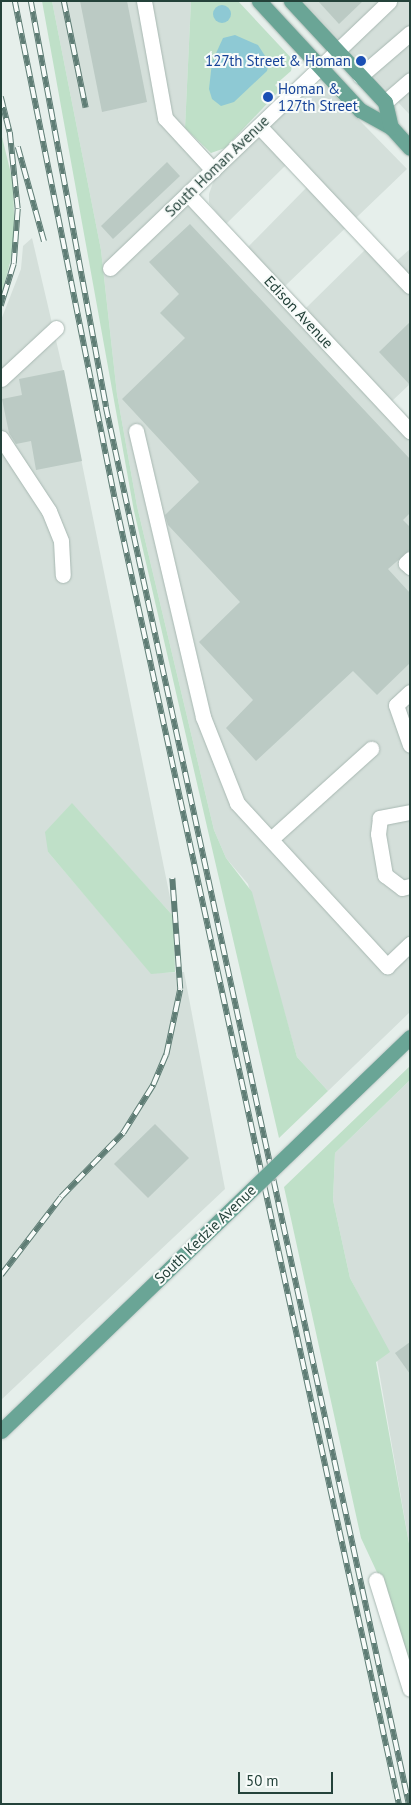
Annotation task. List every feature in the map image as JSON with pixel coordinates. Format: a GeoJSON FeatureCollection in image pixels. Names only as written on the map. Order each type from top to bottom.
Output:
{"type":"FeatureCollection","features":[{"type":"Feature","properties":{"kind":"main road"},"geometry":{"type":"LineString","coordinates":[[259,1],[360,110],[391,128],[410,148]]}},
{"type":"Feature","properties":{"kind":"main road"},"geometry":{"type":"LineString","coordinates":[[291,1],[385,102],[391,128]]}},
{"type":"Feature","properties":{"kind":"main road","name":"South Kedzie Avenue"},"geometry":{"type":"LineString","coordinates":[[1,1431],[410,1037]]}},
{"type":"Feature","properties":{"kind":"street"},"geometry":{"type":"LineString","coordinates":[[144,1],[165,118],[213,170]]}},
{"type":"Feature","properties":{"kind":"street","name":"South Homan Avenue"},"geometry":{"type":"LineString","coordinates":[[110,268],[389,1]]}},
{"type":"Feature","properties":{"kind":"street"},"geometry":{"type":"LineString","coordinates":[[360,76],[410,33]]}},
{"type":"Feature","properties":{"kind":"street"},"geometry":{"type":"LineString","coordinates":[[385,102],[410,81]]}},
{"type":"Feature","properties":{"kind":"street"},"geometry":{"type":"LineString","coordinates":[[259,126],[410,286]]}},
{"type":"Feature","properties":{"kind":"street","name":"Edison Avenue"},"geometry":{"type":"LineString","coordinates":[[188,194],[410,431]]}},
{"type":"Feature","properties":{"kind":"street"},"geometry":{"type":"LineString","coordinates":[[1,380],[56,328]]}},
{"type":"Feature","properties":{"kind":"street"},"geometry":{"type":"LineString","coordinates":[[136,431],[203,717],[237,803],[388,966],[410,944]]}},
{"type":"Feature","properties":{"kind":"street"},"geometry":{"type":"LineString","coordinates":[[1,438],[49,511],[61,541],[63,575]]}},
{"type":"Feature","properties":{"kind":"street"},"geometry":{"type":"LineString","coordinates":[[410,559],[406,563],[410,567]]}},
{"type":"Feature","properties":{"kind":"street"},"geometry":{"type":"LineString","coordinates":[[410,692],[396,705],[410,745]]}},
{"type":"Feature","properties":{"kind":"street"},"geometry":{"type":"LineString","coordinates":[[271,839],[371,749]]}},
{"type":"Feature","properties":{"kind":"street"},"geometry":{"type":"LineString","coordinates":[[410,812],[380,818],[378,834],[385,875],[402,888],[410,886]]}},
{"type":"Feature","properties":{"kind":"street"},"geometry":{"type":"LineString","coordinates":[[376,1580],[410,1689]]}},
{"type":"Feature","properties":{"kind":"shaded area"},"geometry":{"type":"Polygon","coordinates":[[[52,1],[191,1],[185,128],[213,157],[179,193],[410,439],[410,1012],[328,1091],[297,1057],[248,884],[226,858],[214,830],[137,506],[117,394],[101,250],[52,1]]]}},
{"type":"Feature","properties":{"kind":"shaded area"},"geometry":{"type":"Polygon","coordinates":[[[303,1],[410,1],[410,115],[303,1]]]}},
{"type":"Feature","properties":{"kind":"shaded area"},"geometry":{"type":"Polygon","coordinates":[[[325,85],[407,169],[285,286],[248,247],[307,187],[286,165],[226,224],[209,203],[209,194],[214,180],[311,88],[325,85]]]}},
{"type":"Feature","properties":{"kind":"shaded area"},"geometry":{"type":"Polygon","coordinates":[[[32,238],[63,370],[174,917],[72,804],[48,852],[151,973],[184,972],[225,1189],[1,1400],[1,320],[21,269],[23,246],[32,238]]]}},
{"type":"Feature","properties":{"kind":"shaded area"},"geometry":{"type":"Polygon","coordinates":[[[370,245],[391,266],[410,249],[410,384],[392,401],[305,309],[370,245]]]}},
{"type":"Feature","properties":{"kind":"shaded area"},"geometry":{"type":"Polygon","coordinates":[[[410,1080],[410,1549],[369,1314],[350,1278],[333,1200],[335,1153],[410,1080]]]}},
{"type":"Feature","properties":{"kind":"green space"},"geometry":{"type":"Polygon","coordinates":[[[42,1],[52,1],[101,250],[117,394],[137,506],[214,830],[226,858],[252,892],[297,1057],[328,1091],[279,1138],[134,511],[42,1]]]}},
{"type":"Feature","properties":{"kind":"green space"},"geometry":{"type":"Polygon","coordinates":[[[191,1],[238,1],[293,60],[291,71],[275,85],[280,90],[225,148],[211,153],[185,128],[191,1]]]}},
{"type":"Feature","properties":{"kind":"green space"},"geometry":{"type":"Polygon","coordinates":[[[1,133],[13,182],[15,243],[1,298],[1,133]]]}},
{"type":"Feature","properties":{"kind":"green space"},"geometry":{"type":"Polygon","coordinates":[[[72,803],[174,917],[175,972],[151,974],[48,852],[45,832],[72,803]]]}},
{"type":"Feature","properties":{"kind":"green space"},"geometry":{"type":"Polygon","coordinates":[[[410,1066],[410,1080],[335,1153],[333,1200],[350,1278],[390,1352],[376,1362],[410,1549],[410,1675],[388,1596],[361,1538],[284,1187],[410,1066]]]}},
{"type":"Feature","properties":{"kind":"water"},"geometry":{"type":"Polygon","coordinates":[[[222,5],[228,8],[231,14],[228,20],[222,23],[216,20],[213,14],[216,8],[222,5]]]}},
{"type":"Feature","properties":{"kind":"water"},"geometry":{"type":"Polygon","coordinates":[[[235,35],[258,45],[269,62],[267,71],[234,102],[221,106],[212,99],[209,89],[212,62],[223,38],[235,35]]]}},
{"type":"Feature","properties":{"kind":"building"},"geometry":{"type":"Polygon","coordinates":[[[80,1],[127,1],[147,102],[102,112],[80,1]]]}},
{"type":"Feature","properties":{"kind":"building"},"geometry":{"type":"Polygon","coordinates":[[[318,1],[363,1],[339,24],[318,1]]]}},
{"type":"Feature","properties":{"kind":"building"},"geometry":{"type":"Polygon","coordinates":[[[167,162],[180,176],[113,239],[101,226],[167,162]]]}},
{"type":"Feature","properties":{"kind":"building"},"geometry":{"type":"Polygon","coordinates":[[[190,224],[410,459],[410,513],[403,520],[410,527],[410,550],[388,569],[410,593],[410,663],[377,695],[353,671],[256,761],[226,728],[253,700],[199,642],[240,602],[168,525],[165,515],[199,482],[122,399],[185,338],[160,313],[179,294],[149,262],[190,224]]]}},
{"type":"Feature","properties":{"kind":"building"},"geometry":{"type":"Polygon","coordinates":[[[410,322],[410,385],[379,352],[410,322]]]}},
{"type":"Feature","properties":{"kind":"building"},"geometry":{"type":"Polygon","coordinates":[[[64,370],[82,461],[36,470],[31,441],[16,444],[9,433],[2,399],[22,395],[19,379],[64,370]]]}},
{"type":"Feature","properties":{"kind":"building"},"geometry":{"type":"Polygon","coordinates":[[[155,1124],[189,1158],[148,1198],[114,1164],[155,1124]]]}},
{"type":"Feature","properties":{"kind":"building"},"geometry":{"type":"Polygon","coordinates":[[[410,1342],[410,1374],[395,1353],[410,1342]]]}},
{"type":"Feature","properties":{"kind":"railway"},"geometry":{"type":"LineString","coordinates":[[15,1],[115,499],[399,1804]]}},
{"type":"Feature","properties":{"kind":"railway"},"geometry":{"type":"LineString","coordinates":[[31,1],[106,407],[409,1804]]}},
{"type":"Feature","properties":{"kind":"railway"},"geometry":{"type":"LineString","coordinates":[[64,1],[86,108]]}},
{"type":"Feature","properties":{"kind":"railway"},"geometry":{"type":"LineString","coordinates":[[1,97],[10,132],[18,209],[14,264],[1,306]]}},
{"type":"Feature","properties":{"kind":"railway"},"geometry":{"type":"LineString","coordinates":[[18,147],[44,241]]}},
{"type":"Feature","properties":{"kind":"railway"},"geometry":{"type":"LineString","coordinates":[[1,1275],[61,1197],[123,1133],[153,1085],[166,1055],[180,989],[172,878]]}},
{"type":"Feature","properties":{"kind":"place","name":"127th Street & Homan"},"geometry":{"type":"Point","coordinates":[361,61]}},
{"type":"Feature","properties":{"kind":"place","name":"Homan & 127th Street"},"geometry":{"type":"Point","coordinates":[268,97]}}]}
